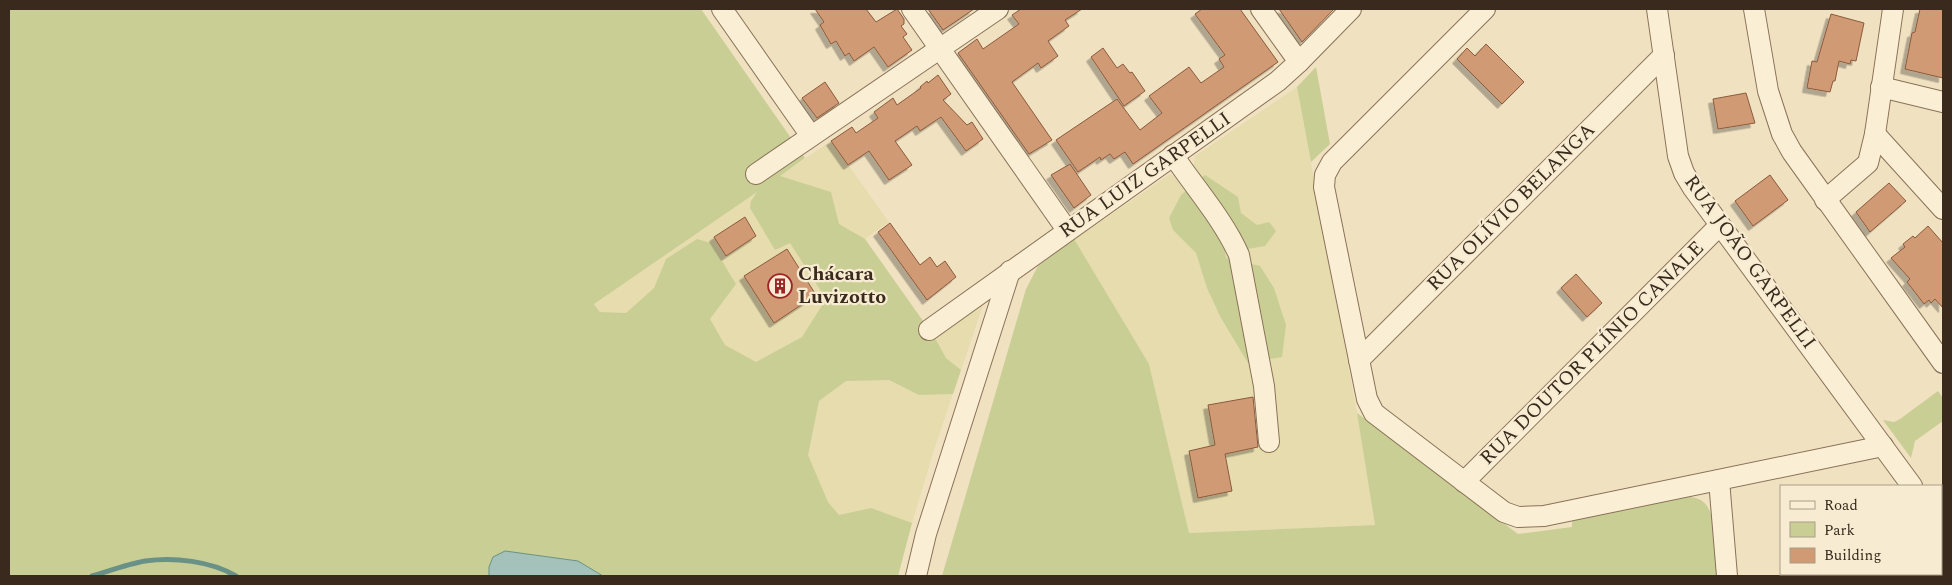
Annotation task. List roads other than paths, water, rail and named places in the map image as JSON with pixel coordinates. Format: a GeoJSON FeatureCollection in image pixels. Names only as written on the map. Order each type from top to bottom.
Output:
{"type":"FeatureCollection","features":[{"type":"Feature","properties":{"kind":"street"},"geometry":{"type":"LineString","coordinates":[[722,9],[811,136]]}},
{"type":"Feature","properties":{"kind":"street"},"geometry":{"type":"LineString","coordinates":[[912,9],[1067,230]]}},
{"type":"Feature","properties":{"kind":"street"},"geometry":{"type":"LineString","coordinates":[[756,174],[998,9]]}},
{"type":"Feature","properties":{"kind":"street"},"geometry":{"type":"LineString","coordinates":[[1261,9],[1299,62]]}},
{"type":"Feature","properties":{"kind":"street","name":"RUA LUIZ GARPELLI"},"geometry":{"type":"LineString","coordinates":[[929,330],[1278,81],[1351,9]]}},
{"type":"Feature","properties":{"kind":"street"},"geometry":{"type":"LineString","coordinates":[[1485,9],[1332,162],[1325,175],[1324,188],[1366,399],[1374,413],[1504,512],[1518,517],[1533,517],[1883,446]]}},
{"type":"Feature","properties":{"kind":"street","name":"RUA JOÃO GARPELLI"},"geometry":{"type":"LineString","coordinates":[[1657,9],[1678,156],[1684,173],[1693,188],[1911,485]]}},
{"type":"Feature","properties":{"kind":"street"},"geometry":{"type":"LineString","coordinates":[[1754,9],[1768,91],[1774,112],[1792,152],[1824,200],[1943,363]]}},
{"type":"Feature","properties":{"kind":"street"},"geometry":{"type":"LineString","coordinates":[[1868,163],[1875,134],[1893,9]]}},
{"type":"Feature","properties":{"kind":"street","name":"RUA OLÍVIO BELANGA"},"geometry":{"type":"LineString","coordinates":[[1358,360],[1664,55]]}},
{"type":"Feature","properties":{"kind":"street"},"geometry":{"type":"LineString","coordinates":[[1881,87],[1943,102]]}},
{"type":"Feature","properties":{"kind":"street"},"geometry":{"type":"LineString","coordinates":[[1875,134],[1943,209]]}},
{"type":"Feature","properties":{"kind":"street"},"geometry":{"type":"LineString","coordinates":[[1173,155],[1232,238],[1239,255],[1264,386],[1269,442]]}},
{"type":"Feature","properties":{"kind":"street"},"geometry":{"type":"LineString","coordinates":[[1824,200],[1868,163],[1876,159],[1897,158]]}},
{"type":"Feature","properties":{"kind":"street","name":"RUA DOUTOR PLÍNIO CANALE"},"geometry":{"type":"LineString","coordinates":[[1464,482],[1720,225]]}},
{"type":"Feature","properties":{"kind":"street"},"geometry":{"type":"LineString","coordinates":[[916,576],[926,534],[1010,271]]}},
{"type":"Feature","properties":{"kind":"street"},"geometry":{"type":"LineString","coordinates":[[1719,480],[1727,576]]}},
{"type":"Feature","properties":{"kind":"water"},"geometry":{"type":"Polygon","coordinates":[[[505,551],[578,561],[603,576],[489,576],[489,567],[493,557],[505,551]]]}},
{"type":"Feature","properties":{"kind":"waterway"},"geometry":{"type":"LineString","coordinates":[[92,576],[139,562],[156,560],[192,561],[215,567],[236,576]]}},
{"type":"Feature","properties":{"kind":"place","name":"Chácara Luvizotto"},"geometry":{"type":"Point","coordinates":[780,286]}}]}
